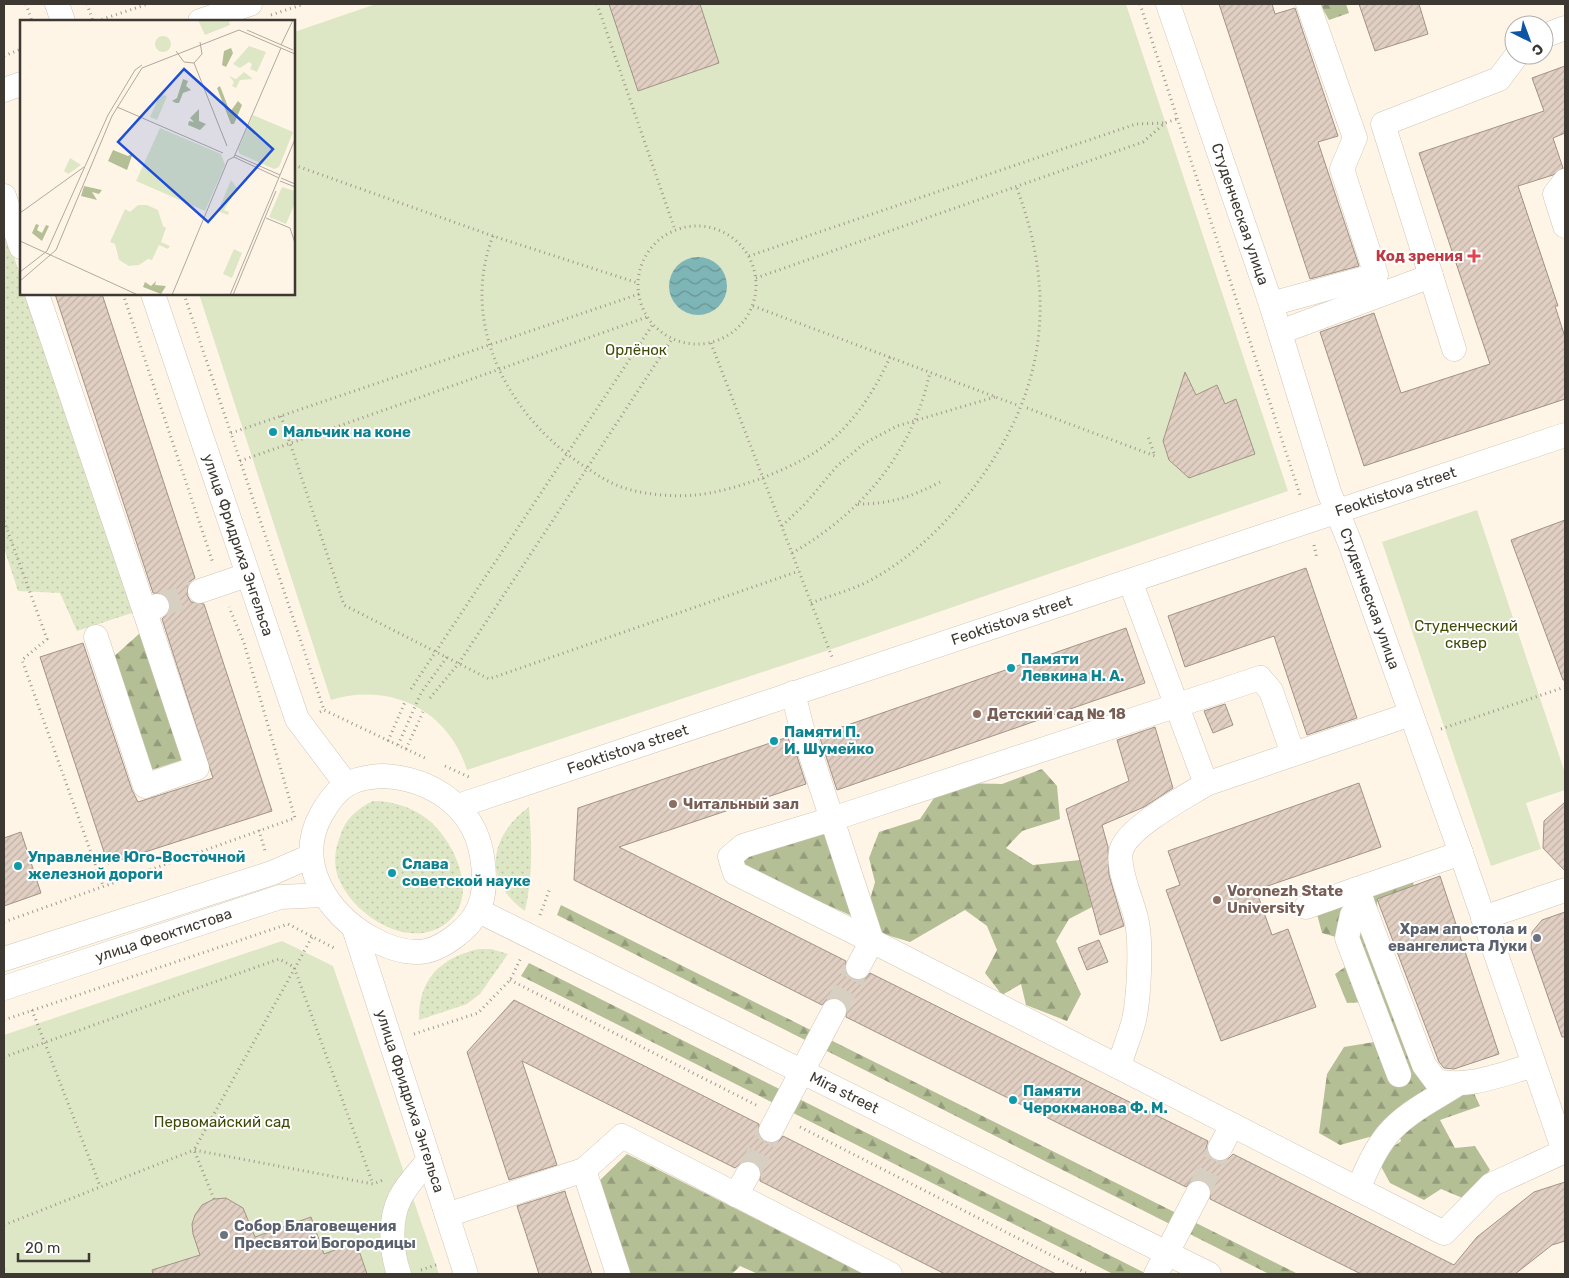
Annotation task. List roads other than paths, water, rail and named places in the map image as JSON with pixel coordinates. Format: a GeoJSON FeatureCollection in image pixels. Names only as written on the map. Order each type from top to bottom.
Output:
{"type":"FeatureCollection","features":[{"type":"Feature","properties":{"kind":"street"},"geometry":{"type":"LineString","coordinates":[[57,4],[63,20]]}},
{"type":"Feature","properties":{"kind":"street","name":"Студенческая улица"},"geometry":{"type":"LineString","coordinates":[[1168,4],[1272,304],[1328,492],[1338,512],[1415,724],[1565,1151]]}},
{"type":"Feature","properties":{"kind":"street"},"geometry":{"type":"LineString","coordinates":[[1272,304],[1376,275],[1342,169],[1355,138],[1308,4]]}},
{"type":"Feature","properties":{"kind":"street"},"geometry":{"type":"LineString","coordinates":[[206,20],[256,11]]}},
{"type":"Feature","properties":{"kind":"street"},"geometry":{"type":"LineString","coordinates":[[1454,349],[1383,124],[1499,79],[1510,65]]}},
{"type":"Feature","properties":{"kind":"street"},"geometry":{"type":"LineString","coordinates":[[4,90],[20,84]]}},
{"type":"Feature","properties":{"kind":"street"},"geometry":{"type":"LineString","coordinates":[[1565,182],[1555,194],[1565,226]]}},
{"type":"Feature","properties":{"kind":"street"},"geometry":{"type":"LineString","coordinates":[[4,196],[20,244]]}},
{"type":"Feature","properties":{"kind":"street"},"geometry":{"type":"LineString","coordinates":[[1280,332],[1431,276]]}},
{"type":"Feature","properties":{"kind":"street"},"geometry":{"type":"LineString","coordinates":[[37,295],[151,609],[197,768],[145,786],[96,637]]}},
{"type":"Feature","properties":{"kind":"street","name":"улица Фридриха Энгельса"},"geometry":{"type":"LineString","coordinates":[[153,295],[297,719],[346,784]]}},
{"type":"Feature","properties":{"kind":"street","name":"Feoktistova street"},"geometry":{"type":"LineString","coordinates":[[458,806],[1565,435]]}},
{"type":"Feature","properties":{"kind":"street"},"geometry":{"type":"LineString","coordinates":[[200,591],[247,575]]}},
{"type":"Feature","properties":{"kind":"street"},"geometry":{"type":"LineString","coordinates":[[1130,581],[1206,784]]}},
{"type":"Feature","properties":{"kind":"street"},"geometry":{"type":"LineString","coordinates":[[1293,754],[1271,691],[1260,678],[832,819],[743,846],[730,857],[735,873],[872,940],[1444,1234],[1491,1185],[1565,1151]]}},
{"type":"Feature","properties":{"kind":"street"},"geometry":{"type":"LineString","coordinates":[[793,693],[801,725],[872,940],[858,967]]}},
{"type":"Feature","properties":{"kind":"street"},"geometry":{"type":"LineString","coordinates":[[1119,1067],[1134,1019],[1140,954],[1137,920],[1121,867],[1122,848],[1130,838],[1158,813],[1206,784],[1293,754],[1415,724]]}},
{"type":"Feature","properties":{"kind":"street"},"geometry":{"type":"LineString","coordinates":[[364,777],[404,778],[422,783],[441,793],[458,806],[475,833],[481,849],[485,892],[479,911],[472,922],[453,938],[437,947],[418,952],[392,948],[354,928],[333,909],[324,895],[312,868],[313,834],[320,817],[331,799],[346,784],[364,777]]}},
{"type":"Feature","properties":{"kind":"street"},"geometry":{"type":"LineString","coordinates":[[1306,907],[1360,895],[1461,853]]}},
{"type":"Feature","properties":{"kind":"street","name":"улица Феоктистова"},"geometry":{"type":"LineString","coordinates":[[4,959],[272,873],[311,856]]}},
{"type":"Feature","properties":{"kind":"street"},"geometry":{"type":"LineString","coordinates":[[1483,918],[1565,890]]}},
{"type":"Feature","properties":{"kind":"street","name":"улица Феоктистова"},"geometry":{"type":"LineString","coordinates":[[4,988],[280,897],[324,895]]}},
{"type":"Feature","properties":{"kind":"street"},"geometry":{"type":"LineString","coordinates":[[1360,895],[1352,915],[1347,938],[1399,1075]]}},
{"type":"Feature","properties":{"kind":"street"},"geometry":{"type":"LineString","coordinates":[[1360,895],[1424,1066],[1436,1082],[1456,1084],[1481,1080],[1534,1065]]}},
{"type":"Feature","properties":{"kind":"street","name":"Mira street"},"geometry":{"type":"LineString","coordinates":[[479,911],[1209,1274]]}},
{"type":"Feature","properties":{"kind":"street","name":"улица Фридриха Энгельса"},"geometry":{"type":"LineString","coordinates":[[354,928],[466,1274]]}},
{"type":"Feature","properties":{"kind":"street"},"geometry":{"type":"LineString","coordinates":[[771,1130],[834,1011]]}},
{"type":"Feature","properties":{"kind":"street"},"geometry":{"type":"LineString","coordinates":[[1358,1190],[1372,1158],[1388,1134],[1415,1110],[1456,1084]]}},
{"type":"Feature","properties":{"kind":"street"},"geometry":{"type":"LineString","coordinates":[[1220,1148],[1232,1125]]}},
{"type":"Feature","properties":{"kind":"street"},"geometry":{"type":"LineString","coordinates":[[447,1215],[584,1170],[622,1136],[890,1274]]}},
{"type":"Feature","properties":{"kind":"street"},"geometry":{"type":"LineString","coordinates":[[399,1274],[393,1251],[396,1210],[400,1197],[428,1160]]}},
{"type":"Feature","properties":{"kind":"street"},"geometry":{"type":"LineString","coordinates":[[584,1170],[618,1274]]}},
{"type":"Feature","properties":{"kind":"street"},"geometry":{"type":"LineString","coordinates":[[736,1195],[748,1174]]}},
{"type":"Feature","properties":{"kind":"street"},"geometry":{"type":"LineString","coordinates":[[1156,1274],[1198,1193]]}},
{"type":"Feature","properties":{"kind":"water"},"geometry":{"type":"Polygon","coordinates":[[[698,257],[709,259],[722,270],[727,286],[725,297],[714,310],[698,315],[687,313],[674,302],[669,286],[671,275],[682,262],[698,257]]]}},
{"type":"Feature","properties":{"kind":"tunnel"},"geometry":{"type":"LineString","coordinates":[[157,606],[200,591]]}},
{"type":"Feature","properties":{"kind":"tunnel"},"geometry":{"type":"LineString","coordinates":[[834,1011],[858,967]]}},
{"type":"Feature","properties":{"kind":"tunnel"},"geometry":{"type":"LineString","coordinates":[[748,1174],[771,1130]]}},
{"type":"Feature","properties":{"kind":"tunnel"},"geometry":{"type":"LineString","coordinates":[[1198,1193],[1220,1148]]}},
{"type":"Feature","properties":{"kind":"place","name":"Код зрения"},"geometry":{"type":"Point","coordinates":[1474,256]}},
{"type":"Feature","properties":{"kind":"place","name":"Мальчик на коне"},"geometry":{"type":"Point","coordinates":[273,432]}},
{"type":"Feature","properties":{"kind":"place","name":"Памяти Левкина Н. А."},"geometry":{"type":"Point","coordinates":[1011,668]}},
{"type":"Feature","properties":{"kind":"place","name":"Детский сад № 18"},"geometry":{"type":"Point","coordinates":[977,714]}},
{"type":"Feature","properties":{"kind":"place","name":"Памяти П. И. Шумейко"},"geometry":{"type":"Point","coordinates":[774,741]}},
{"type":"Feature","properties":{"kind":"place","name":"Читальный зал"},"geometry":{"type":"Point","coordinates":[673,804]}},
{"type":"Feature","properties":{"kind":"place","name":"Управление Юго-Восточной железной дороги"},"geometry":{"type":"Point","coordinates":[18,866]}},
{"type":"Feature","properties":{"kind":"place","name":"Слава советской науке"},"geometry":{"type":"Point","coordinates":[392,873]}},
{"type":"Feature","properties":{"kind":"place","name":"Voronezh State University"},"geometry":{"type":"Point","coordinates":[1217,900]}},
{"type":"Feature","properties":{"kind":"place","name":"Храм апостола и евангелиста Луки"},"geometry":{"type":"Point","coordinates":[1537,938]}},
{"type":"Feature","properties":{"kind":"place","name":"Памяти Черокманова Ф. М."},"geometry":{"type":"Point","coordinates":[1013,1100]}},
{"type":"Feature","properties":{"kind":"place","name":"Собор Благовещения Пресвятой Богородицы"},"geometry":{"type":"Point","coordinates":[224,1235]}},
{"type":"Feature","properties":{"kind":"park label","name":"Орлёнок"},"geometry":{"type":"Point","coordinates":[636,350]}},
{"type":"Feature","properties":{"kind":"park label","name":"Студенческий сквер"},"geometry":{"type":"Point","coordinates":[1466,634]}},
{"type":"Feature","properties":{"kind":"park label","name":"Первомайский сад"},"geometry":{"type":"Point","coordinates":[222,1122]}}]}
